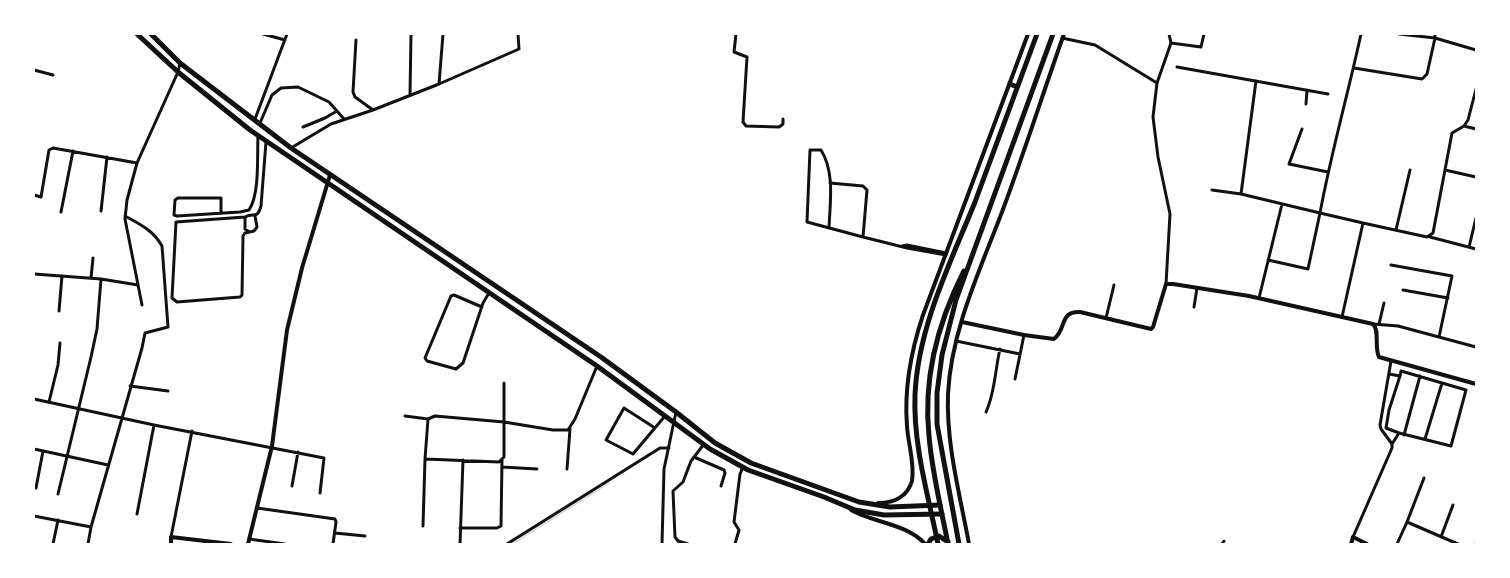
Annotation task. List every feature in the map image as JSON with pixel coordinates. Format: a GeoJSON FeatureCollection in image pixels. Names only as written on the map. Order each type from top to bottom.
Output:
{"type":"FeatureCollection","features":[{"type":"Feature","properties":{"kind":"main road"},"geometry":{"type":"LineString","coordinates":[[137,34],[178,72],[266,142],[597,366],[704,444],[743,467],[855,510],[884,515],[942,514]]}},
{"type":"Feature","properties":{"kind":"main road"},"geometry":{"type":"LineString","coordinates":[[150,34],[180,63],[291,148],[601,357],[676,412],[715,444],[751,463],[865,503],[890,507],[940,505]]}},
{"type":"Feature","properties":{"kind":"main road"},"geometry":{"type":"LineString","coordinates":[[938,544],[924,474],[915,412],[916,381],[923,340],[929,317],[984,177],[1036,34]]}},
{"type":"Feature","properties":{"kind":"main road"},"geometry":{"type":"LineString","coordinates":[[959,544],[939,438],[937,393],[945,338],[975,248],[1053,34]]}},
{"type":"Feature","properties":{"kind":"main road"},"geometry":{"type":"LineString","coordinates":[[1010,84],[1017,87]]}},
{"type":"Feature","properties":{"kind":"main road"},"geometry":{"type":"LineString","coordinates":[[948,543],[928,435],[930,375],[935,347],[944,318],[975,248]]}},
{"type":"Feature","properties":{"kind":"main road"},"geometry":{"type":"LineString","coordinates":[[928,544],[931,539],[939,536],[948,543]]}},
{"type":"Feature","properties":{"kind":"street"},"geometry":{"type":"LineString","coordinates":[[263,34],[285,40]]}},
{"type":"Feature","properties":{"kind":"street"},"geometry":{"type":"LineString","coordinates":[[255,119],[287,34]]}},
{"type":"Feature","properties":{"kind":"street"},"geometry":{"type":"LineString","coordinates":[[410,95],[411,34]]}},
{"type":"Feature","properties":{"kind":"street"},"geometry":{"type":"LineString","coordinates":[[439,84],[442,34]]}},
{"type":"Feature","properties":{"kind":"street"},"geometry":{"type":"LineString","coordinates":[[291,148],[331,124],[373,110],[439,84],[519,49],[518,34]]}},
{"type":"Feature","properties":{"kind":"street"},"geometry":{"type":"LineString","coordinates":[[736,34],[734,52],[747,57],[743,122],[746,126],[779,127],[783,124],[783,119]]}},
{"type":"Feature","properties":{"kind":"street"},"geometry":{"type":"LineString","coordinates":[[865,503],[886,503],[898,499],[908,490],[912,481],[906,424],[909,375],[918,331],[1028,34]]}},
{"type":"Feature","properties":{"kind":"street"},"geometry":{"type":"LineString","coordinates":[[962,322],[1024,335],[1054,339],[1058,336],[1067,315],[1073,312],[1151,329],[1153,327],[1166,284],[1170,226],[1153,117],[1157,83],[1171,43],[1169,34]]}},
{"type":"Feature","properties":{"kind":"street"},"geometry":{"type":"LineString","coordinates":[[1171,43],[1201,47],[1204,34]]}},
{"type":"Feature","properties":{"kind":"street"},"geometry":{"type":"LineString","coordinates":[[1268,260],[1308,269],[1328,172],[1361,34]]}},
{"type":"Feature","properties":{"kind":"street"},"geometry":{"type":"LineString","coordinates":[[1399,34],[1434,38],[1476,50]]}},
{"type":"Feature","properties":{"kind":"street"},"geometry":{"type":"LineString","coordinates":[[1354,68],[1422,79],[1427,74],[1435,34]]}},
{"type":"Feature","properties":{"kind":"street"},"geometry":{"type":"LineString","coordinates":[[969,544],[952,454],[948,410],[949,377],[956,340],[962,322],[1020,162],[1063,36],[1095,45],[1157,83]]}},
{"type":"Feature","properties":{"kind":"street"},"geometry":{"type":"LineString","coordinates":[[356,40],[353,92],[355,97],[373,110]]}},
{"type":"Feature","properties":{"kind":"street"},"geometry":{"type":"LineString","coordinates":[[142,305],[125,216],[127,200],[137,163],[178,72],[180,63]]}},
{"type":"Feature","properties":{"kind":"street"},"geometry":{"type":"LineString","coordinates":[[1177,67],[1328,94]]}},
{"type":"Feature","properties":{"kind":"street"},"geometry":{"type":"LineString","coordinates":[[34,70],[52,75]]}},
{"type":"Feature","properties":{"kind":"street"},"geometry":{"type":"LineString","coordinates":[[1241,194],[1256,81]]}},
{"type":"Feature","properties":{"kind":"street"},"geometry":{"type":"LineString","coordinates":[[260,123],[272,95],[281,88],[298,87],[329,102],[344,119]]}},
{"type":"Feature","properties":{"kind":"street"},"geometry":{"type":"LineString","coordinates":[[1430,237],[1435,228],[1452,133],[1464,126],[1468,120],[1476,89]]}},
{"type":"Feature","properties":{"kind":"street"},"geometry":{"type":"LineString","coordinates":[[1306,104],[1307,90]]}},
{"type":"Feature","properties":{"kind":"street"},"geometry":{"type":"LineString","coordinates":[[303,127],[325,118],[337,111]]}},
{"type":"Feature","properties":{"kind":"street"},"geometry":{"type":"LineString","coordinates":[[1464,126],[1476,129]]}},
{"type":"Feature","properties":{"kind":"street"},"geometry":{"type":"LineString","coordinates":[[1302,129],[1289,164],[1328,172]]}},
{"type":"Feature","properties":{"kind":"street"},"geometry":{"type":"LineString","coordinates":[[221,213],[221,198],[178,198],[175,200],[174,215],[221,213],[250,210],[255,191],[258,136]]}},
{"type":"Feature","properties":{"kind":"street"},"geometry":{"type":"LineString","coordinates":[[256,216],[176,222],[173,291],[174,300],[177,302],[240,297],[242,295],[243,236],[248,231],[254,230],[257,227],[256,216],[259,213],[261,206],[266,142]]}},
{"type":"Feature","properties":{"kind":"street"},"geometry":{"type":"LineString","coordinates":[[34,195],[41,197],[49,150],[53,148],[137,163]]}},
{"type":"Feature","properties":{"kind":"street"},"geometry":{"type":"LineString","coordinates":[[829,228],[830,183],[826,159],[821,150],[810,150],[807,222],[829,228],[863,237],[902,246],[946,254]]}},
{"type":"Feature","properties":{"kind":"street"},"geometry":{"type":"LineString","coordinates":[[61,212],[73,151]]}},
{"type":"Feature","properties":{"kind":"street"},"geometry":{"type":"LineString","coordinates":[[101,211],[107,157]]}},
{"type":"Feature","properties":{"kind":"street"},"geometry":{"type":"LineString","coordinates":[[1396,230],[1410,170]]}},
{"type":"Feature","properties":{"kind":"street"},"geometry":{"type":"LineString","coordinates":[[1445,170],[1476,177]]}},
{"type":"Feature","properties":{"kind":"street"},"geometry":{"type":"LineString","coordinates":[[285,544],[249,542],[272,446],[287,330],[330,175]]}},
{"type":"Feature","properties":{"kind":"street"},"geometry":{"type":"LineString","coordinates":[[830,183],[863,186],[867,190],[863,237]]}},
{"type":"Feature","properties":{"kind":"street"},"geometry":{"type":"LineString","coordinates":[[1212,190],[1241,194],[1363,223],[1430,237],[1476,249]]}},
{"type":"Feature","properties":{"kind":"street"},"geometry":{"type":"LineString","coordinates":[[1259,298],[1282,204]]}},
{"type":"Feature","properties":{"kind":"street"},"geometry":{"type":"LineString","coordinates":[[88,544],[91,527],[144,332],[168,327],[162,246],[158,239],[148,229],[125,216]]}},
{"type":"Feature","properties":{"kind":"street"},"geometry":{"type":"LineString","coordinates":[[245,217],[245,229],[248,231]]}},
{"type":"Feature","properties":{"kind":"street"},"geometry":{"type":"LineString","coordinates":[[1470,247],[1476,218]]}},
{"type":"Feature","properties":{"kind":"street"},"geometry":{"type":"LineString","coordinates":[[1342,317],[1363,223]]}},
{"type":"Feature","properties":{"kind":"street"},"geometry":{"type":"LineString","coordinates":[[91,278],[93,258]]}},
{"type":"Feature","properties":{"kind":"street"},"geometry":{"type":"LineString","coordinates":[[1391,265],[1452,276],[1439,337]]}},
{"type":"Feature","properties":{"kind":"street"},"geometry":{"type":"LineString","coordinates":[[34,274],[101,279],[138,285]]}},
{"type":"Feature","properties":{"kind":"street"},"geometry":{"type":"LineString","coordinates":[[59,311],[62,276]]}},
{"type":"Feature","properties":{"kind":"street"},"geometry":{"type":"LineString","coordinates":[[58,494],[66,456],[80,410],[97,329],[101,279]]}},
{"type":"Feature","properties":{"kind":"street"},"geometry":{"type":"LineString","coordinates":[[1166,284],[1259,298],[1373,324],[1398,326],[1476,347]]}},
{"type":"Feature","properties":{"kind":"street"},"geometry":{"type":"LineString","coordinates":[[1106,318],[1114,285]]}},
{"type":"Feature","properties":{"kind":"street"},"geometry":{"type":"LineString","coordinates":[[1194,307],[1197,288]]}},
{"type":"Feature","properties":{"kind":"street"},"geometry":{"type":"LineString","coordinates":[[1403,290],[1448,298]]}},
{"type":"Feature","properties":{"kind":"street"},"geometry":{"type":"LineString","coordinates":[[482,307],[454,295],[452,296],[426,358],[427,361],[456,369],[460,368],[482,307],[489,293]]}},
{"type":"Feature","properties":{"kind":"street"},"geometry":{"type":"LineString","coordinates":[[1380,324],[1384,303]]}},
{"type":"Feature","properties":{"kind":"street"},"geometry":{"type":"LineString","coordinates":[[1373,324],[1376,328],[1376,351],[1379,357],[1476,384]]}},
{"type":"Feature","properties":{"kind":"street"},"geometry":{"type":"LineString","coordinates":[[1015,379],[1024,335]]}},
{"type":"Feature","properties":{"kind":"street"},"geometry":{"type":"LineString","coordinates":[[956,340],[1020,354]]}},
{"type":"Feature","properties":{"kind":"street"},"geometry":{"type":"LineString","coordinates":[[49,402],[58,365],[60,343]]}},
{"type":"Feature","properties":{"kind":"street"},"geometry":{"type":"LineString","coordinates":[[986,412],[991,401],[995,370],[1000,349]]}},
{"type":"Feature","properties":{"kind":"street"},"geometry":{"type":"LineString","coordinates":[[1391,361],[1380,425],[1381,429],[1392,444]]}},
{"type":"Feature","properties":{"kind":"street"},"geometry":{"type":"LineString","coordinates":[[567,469],[570,428],[597,366]]}},
{"type":"Feature","properties":{"kind":"street"},"geometry":{"type":"LineString","coordinates":[[1401,371],[1420,376],[1466,390],[1451,446],[1399,433],[1386,428],[1401,371]]}},
{"type":"Feature","properties":{"kind":"street"},"geometry":{"type":"LineString","coordinates":[[1389,374],[1400,376]]}},
{"type":"Feature","properties":{"kind":"street"},"geometry":{"type":"LineString","coordinates":[[1404,434],[1420,376]]}},
{"type":"Feature","properties":{"kind":"street"},"geometry":{"type":"LineString","coordinates":[[460,528],[497,528],[501,526],[502,460],[504,457],[504,383]]}},
{"type":"Feature","properties":{"kind":"street"},"geometry":{"type":"LineString","coordinates":[[1426,439],[1442,383]]}},
{"type":"Feature","properties":{"kind":"street"},"geometry":{"type":"LineString","coordinates":[[130,386],[168,392]]}},
{"type":"Feature","properties":{"kind":"street"},"geometry":{"type":"LineString","coordinates":[[34,399],[80,410],[272,446],[324,458],[320,493]]}},
{"type":"Feature","properties":{"kind":"street"},"geometry":{"type":"LineString","coordinates":[[655,428],[624,408],[606,440],[633,454],[655,428],[665,416]]}},
{"type":"Feature","properties":{"kind":"street"},"geometry":{"type":"LineString","coordinates":[[662,544],[664,470],[676,412]]}},
{"type":"Feature","properties":{"kind":"street"},"geometry":{"type":"LineString","coordinates":[[405,416],[428,419],[435,416],[504,422],[553,430],[568,430],[570,428]]}},
{"type":"Feature","properties":{"kind":"street"},"geometry":{"type":"LineString","coordinates":[[423,526],[428,419]]}},
{"type":"Feature","properties":{"kind":"street"},"geometry":{"type":"LineString","coordinates":[[137,514],[154,425]]}},
{"type":"Feature","properties":{"kind":"street"},"geometry":{"type":"LineString","coordinates":[[170,544],[192,432]]}},
{"type":"Feature","properties":{"kind":"street"},"geometry":{"type":"LineString","coordinates":[[1351,544],[1392,444],[1399,433]]}},
{"type":"Feature","properties":{"kind":"street"},"geometry":{"type":"LineString","coordinates":[[688,544],[678,541],[675,537],[673,495],[675,488],[683,482],[694,458],[704,444]]}},
{"type":"Feature","properties":{"kind":"street"},"geometry":{"type":"LineString","coordinates":[[507,544],[660,448],[669,448]]}},
{"type":"Feature","properties":{"kind":"street"},"geometry":{"type":"LineString","coordinates":[[34,449],[108,465]]}},
{"type":"Feature","properties":{"kind":"street"},"geometry":{"type":"LineString","coordinates":[[36,488],[43,451]]}},
{"type":"Feature","properties":{"kind":"street"},"geometry":{"type":"LineString","coordinates":[[292,486],[298,452]]}},
{"type":"Feature","properties":{"kind":"street"},"geometry":{"type":"LineString","coordinates":[[694,458],[724,470],[725,473],[721,486]]}},
{"type":"Feature","properties":{"kind":"street"},"geometry":{"type":"LineString","coordinates":[[425,459],[499,462],[502,460]]}},
{"type":"Feature","properties":{"kind":"street"},"geometry":{"type":"LineString","coordinates":[[460,544],[463,460]]}},
{"type":"Feature","properties":{"kind":"street"},"geometry":{"type":"LineString","coordinates":[[502,467],[537,469]]}},
{"type":"Feature","properties":{"kind":"street"},"geometry":{"type":"LineString","coordinates":[[735,544],[739,530],[734,522],[737,492],[743,467]]}},
{"type":"Feature","properties":{"kind":"street"},"geometry":{"type":"LineString","coordinates":[[1396,544],[1424,478]]}},
{"type":"Feature","properties":{"kind":"street"},"geometry":{"type":"LineString","coordinates":[[842,505],[870,519],[906,531],[919,538],[925,544]]}},
{"type":"Feature","properties":{"kind":"street"},"geometry":{"type":"LineString","coordinates":[[1441,537],[1454,505]]}},
{"type":"Feature","properties":{"kind":"street"},"geometry":{"type":"LineString","coordinates":[[257,508],[332,518],[336,522],[333,544]]}},
{"type":"Feature","properties":{"kind":"street"},"geometry":{"type":"LineString","coordinates":[[34,516],[91,527]]}},
{"type":"Feature","properties":{"kind":"street"},"geometry":{"type":"LineString","coordinates":[[53,544],[58,520]]}},
{"type":"Feature","properties":{"kind":"street"},"geometry":{"type":"LineString","coordinates":[[1406,522],[1458,544]]}},
{"type":"Feature","properties":{"kind":"street"},"geometry":{"type":"LineString","coordinates":[[335,533],[365,536]]}},
{"type":"Feature","properties":{"kind":"street"},"geometry":{"type":"LineString","coordinates":[[171,537],[211,543],[232,544]]}},
{"type":"Feature","properties":{"kind":"street"},"geometry":{"type":"LineString","coordinates":[[1353,537],[1367,544]]}},
{"type":"Feature","properties":{"kind":"waterway"},"geometry":{"type":"LineString","coordinates":[[512,544],[609,483]]}}]}
